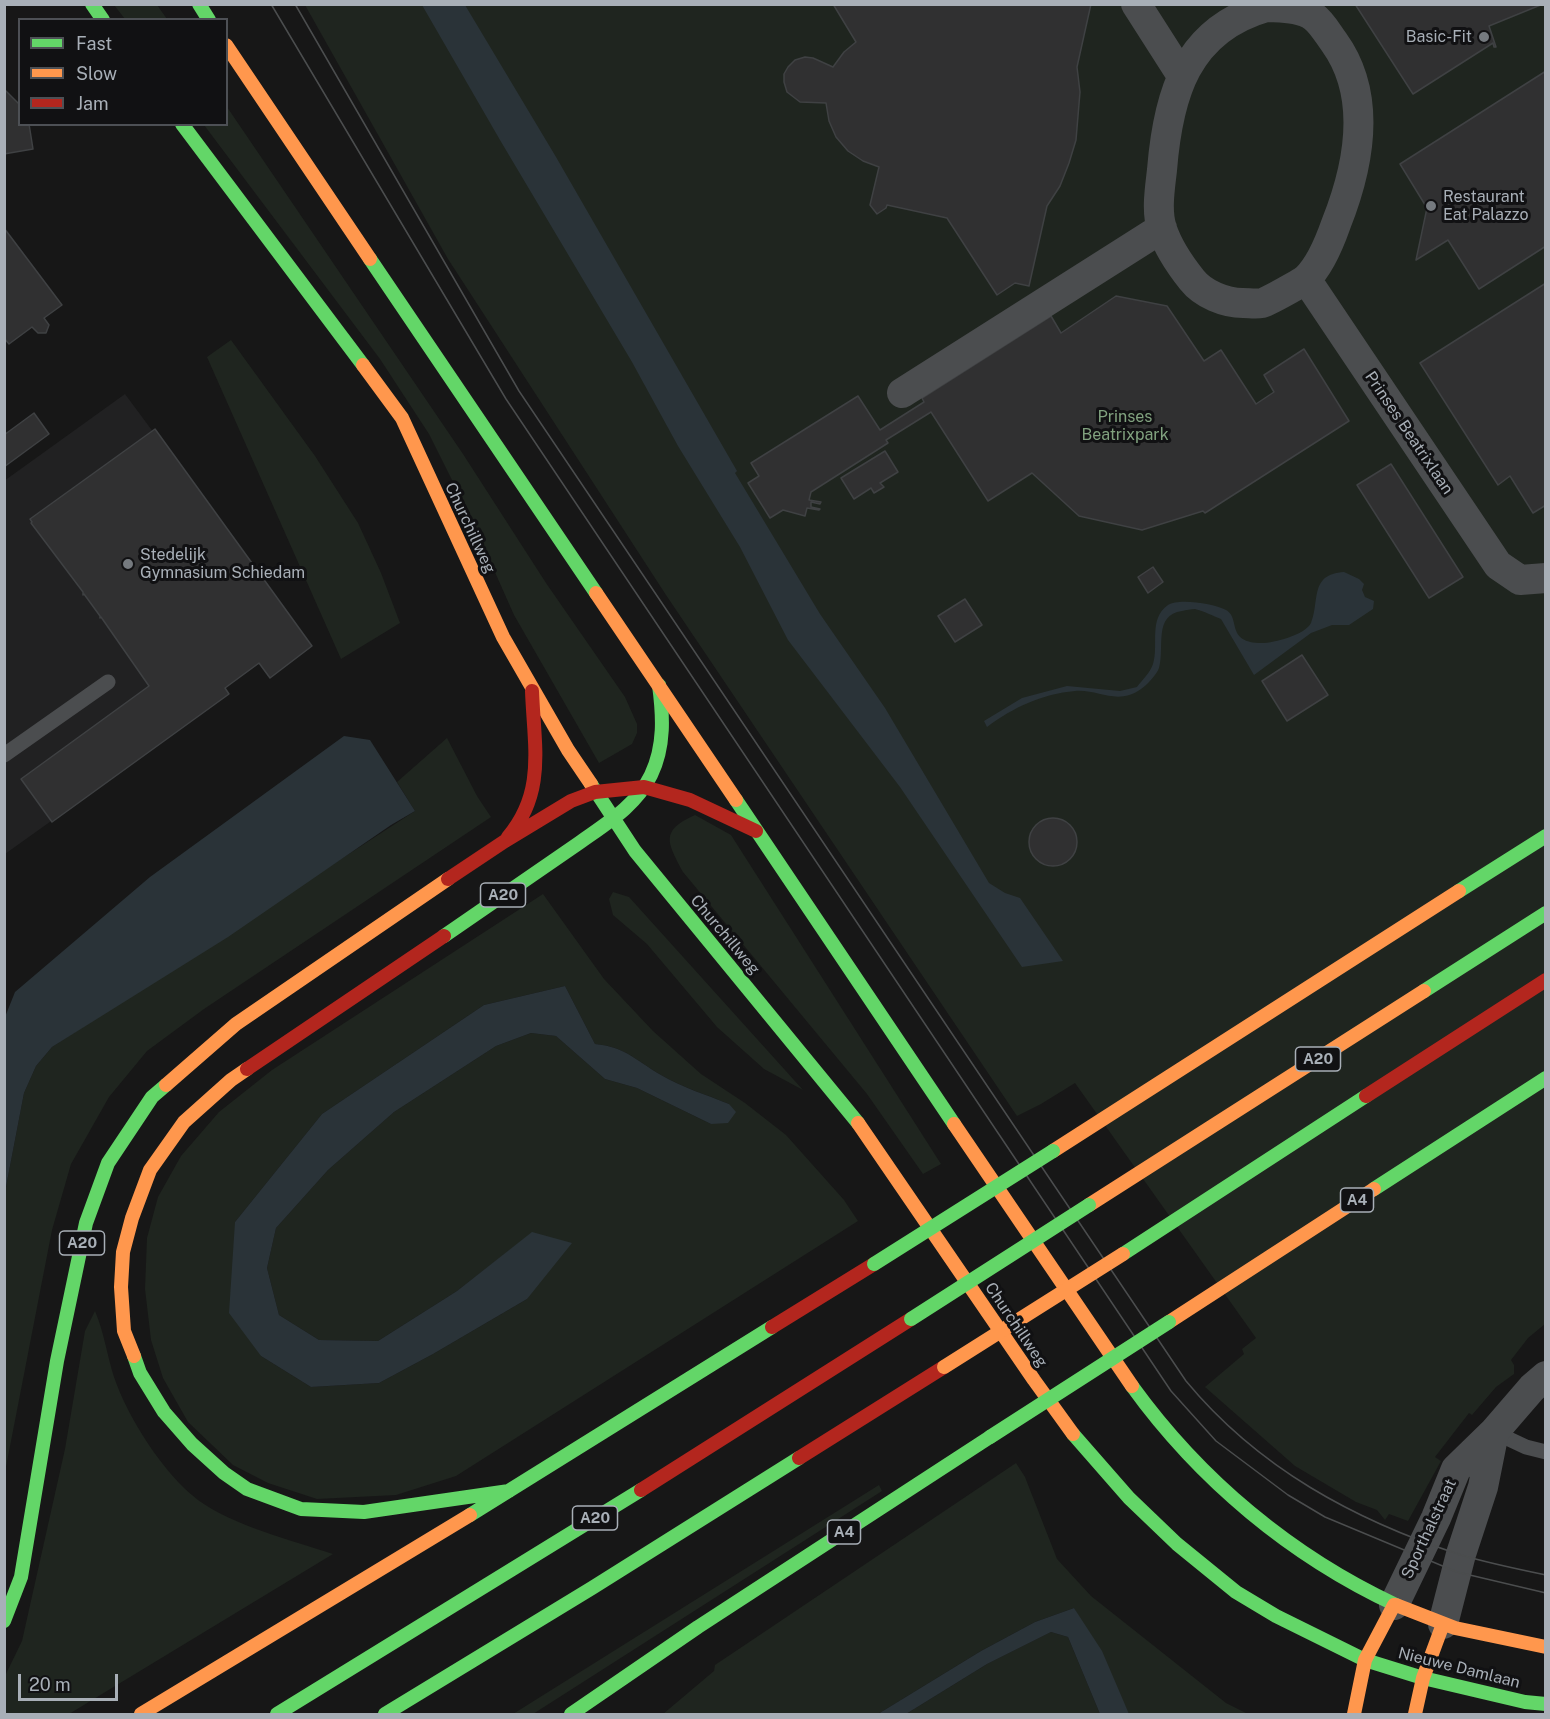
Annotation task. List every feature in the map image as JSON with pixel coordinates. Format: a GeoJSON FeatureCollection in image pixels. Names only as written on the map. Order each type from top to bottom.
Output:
{"type":"FeatureCollection","features":[{"type":"Feature","properties":{"kind":"main road"},"geometry":{"type":"LineString","coordinates":[[92,4],[102,18]]}},
{"type":"Feature","properties":{"kind":"main road"},"geometry":{"type":"LineString","coordinates":[[199,4],[208,18]]}},
{"type":"Feature","properties":{"kind":"main road"},"geometry":{"type":"LineString","coordinates":[[228,48],[1145,1405],[1203,1471],[1231,1497],[1284,1538],[1344,1578],[1394,1605],[1443,1624],[1545,1647]]}},
{"type":"Feature","properties":{"kind":"main road","name":"Churchillweg"},"geometry":{"type":"LineString","coordinates":[[183,126],[402,418],[503,637],[532,691],[635,851],[873,1143],[1034,1380],[1077,1439],[1109,1476],[1177,1544],[1236,1592],[1276,1616],[1365,1660]]}},
{"type":"Feature","properties":{"kind":"main road"},"geometry":{"type":"LineString","coordinates":[[614,819],[644,788],[654,769],[664,732],[659,685]]}},
{"type":"Feature","properties":{"kind":"main road"},"geometry":{"type":"LineString","coordinates":[[505,841],[519,825],[533,790],[532,691]]}},
{"type":"Feature","properties":{"kind":"main road"},"geometry":{"type":"LineString","coordinates":[[595,792],[644,788],[690,800],[756,831]]}},
{"type":"Feature","properties":{"kind":"main road","name":"A20"},"geometry":{"type":"LineString","coordinates":[[4,1621],[21,1577],[57,1361],[86,1223],[108,1163],[152,1097],[236,1024],[327,960],[505,841],[571,801],[595,792]]}},
{"type":"Feature","properties":{"kind":"main road","name":"A20"},"geometry":{"type":"LineString","coordinates":[[509,1491],[364,1512],[301,1509],[247,1489],[224,1473],[192,1444],[164,1412],[140,1373],[124,1331],[120,1287],[123,1252],[132,1218],[150,1170],[184,1122],[231,1080],[614,819]]}},
{"type":"Feature","properties":{"kind":"main road","name":"A20"},"geometry":{"type":"LineString","coordinates":[[141,1714],[509,1491],[874,1264],[1545,836]]}},
{"type":"Feature","properties":{"kind":"main road","name":"A20"},"geometry":{"type":"LineString","coordinates":[[277,1714],[559,1541],[911,1319],[1545,913]]}},
{"type":"Feature","properties":{"kind":"main road"},"geometry":{"type":"LineString","coordinates":[[385,1714],[592,1588],[1123,1254],[1545,980]]}},
{"type":"Feature","properties":{"kind":"main road","name":"A4"},"geometry":{"type":"LineString","coordinates":[[571,1714],[698,1627],[1545,1078]]}},
{"type":"Feature","properties":{"kind":"main road"},"geometry":{"type":"LineString","coordinates":[[1354,1714],[1365,1660],[1394,1605]]}},
{"type":"Feature","properties":{"kind":"main road"},"geometry":{"type":"LineString","coordinates":[[1415,1714],[1422,1678],[1443,1624]]}},
{"type":"Feature","properties":{"kind":"main road","name":"A4"},"geometry":{"type":"LineString","coordinates":[[628,1690],[698,1627]]}},
{"type":"Feature","properties":{"kind":"main road","name":"Nieuwe Damlaan"},"geometry":{"type":"LineString","coordinates":[[1365,1660],[1422,1678],[1524,1702],[1545,1704]]}},
{"type":"Feature","properties":{"kind":"street"},"geometry":{"type":"LineString","coordinates":[[1136,4],[1182,76]]}},
{"type":"Feature","properties":{"kind":"street"},"geometry":{"type":"LineString","coordinates":[[1266,6],[1314,10],[1344,56],[1353,75],[1359,119],[1358,151],[1347,196],[1327,249],[1306,279],[1262,303],[1230,303],[1198,288],[1179,263],[1162,228],[1160,185],[1163,158],[1170,113],[1182,76],[1200,47],[1221,27],[1247,12],[1266,6]]}},
{"type":"Feature","properties":{"kind":"street"},"geometry":{"type":"LineString","coordinates":[[902,393],[1162,228]]}},
{"type":"Feature","properties":{"kind":"street","name":"Prinses Beatrixlaan"},"geometry":{"type":"LineString","coordinates":[[1306,279],[1498,565],[1533,579]]}},
{"type":"Feature","properties":{"kind":"street","name":"Sporthalstraat"},"geometry":{"type":"LineString","coordinates":[[1394,1605],[1436,1518],[1456,1469],[1494,1432],[1511,1410],[1545,1376]]}},
{"type":"Feature","properties":{"kind":"street","name":"Sporthalstraat"},"geometry":{"type":"LineString","coordinates":[[1443,1624],[1461,1554],[1483,1487],[1494,1432]]}},
{"type":"Feature","properties":{"kind":"lane"},"geometry":{"type":"LineString","coordinates":[[4,755],[108,682]]}},
{"type":"Feature","properties":{"kind":"lane"},"geometry":{"type":"LineString","coordinates":[[1494,1432],[1526,1447],[1545,1452]]}},
{"type":"Feature","properties":{"kind":"lane"},"geometry":{"type":"LineString","coordinates":[[1524,1702],[1545,1712]]}},
{"type":"Feature","properties":{"kind":"shaded area"},"geometry":{"type":"Polygon","coordinates":[[[422,5],[465,5],[556,157],[737,471],[735,473],[820,614],[885,708],[989,883],[1005,893],[1020,898],[1063,961],[1022,967],[900,787],[788,640],[740,547],[678,446],[632,362],[422,5]]]}},
{"type":"Feature","properties":{"kind":"shaded area","name":"Stedelijk Gymnasium Schiedam"},"geometry":{"type":"Polygon","coordinates":[[[125,394],[312,646],[270,678],[259,664],[225,688],[229,694],[5,854],[4,481],[125,394]]]}},
{"type":"Feature","properties":{"kind":"shaded area"},"geometry":{"type":"Polygon","coordinates":[[[1344,572],[1364,584],[1362,590],[1365,597],[1374,601],[1373,609],[1349,625],[1332,625],[1311,633],[1254,675],[1221,619],[1195,609],[1188,610],[1173,614],[1167,619],[1162,633],[1159,668],[1146,685],[1132,694],[1116,697],[1075,691],[1051,695],[1008,713],[987,727],[984,721],[1022,698],[1067,686],[1120,691],[1137,687],[1153,664],[1158,617],[1168,605],[1173,603],[1197,603],[1226,610],[1233,619],[1238,635],[1250,642],[1267,643],[1296,635],[1311,623],[1321,583],[1333,574],[1344,572]]]}},
{"type":"Feature","properties":{"kind":"shaded area"},"geometry":{"type":"Polygon","coordinates":[[[344,736],[370,740],[415,811],[391,825],[228,937],[52,1047],[36,1066],[24,1093],[5,1192],[5,1017],[15,992],[150,877],[344,736]]]}},
{"type":"Feature","properties":{"kind":"shaded area"},"geometry":{"type":"Polygon","coordinates":[[[565,986],[595,1044],[623,1051],[669,1079],[729,1104],[736,1112],[728,1123],[711,1124],[637,1088],[605,1079],[556,1036],[531,1033],[496,1046],[394,1112],[328,1170],[276,1228],[267,1268],[279,1315],[319,1340],[378,1341],[457,1291],[532,1232],[572,1243],[527,1299],[379,1383],[311,1387],[261,1356],[229,1313],[235,1222],[322,1114],[484,1005],[565,986]]]}},
{"type":"Feature","properties":{"kind":"shaded area"},"geometry":{"type":"Polygon","coordinates":[[[1074,1608],[1102,1651],[1129,1714],[1100,1714],[1068,1637],[1051,1632],[987,1664],[906,1714],[878,1714],[981,1651],[1035,1622],[1074,1608]]]}},
{"type":"Feature","properties":{"kind":"green space"},"geometry":{"type":"Polygon","coordinates":[[[114,5],[157,5],[166,18],[124,18],[114,5]]]}},
{"type":"Feature","properties":{"kind":"green space","name":"Prinses Beatrixpark"},"geometry":{"type":"Polygon","coordinates":[[[305,5],[1545,5],[1545,1324],[1528,1338],[1511,1360],[1514,1365],[1514,1374],[1496,1387],[1472,1415],[1469,1413],[1435,1457],[1441,1461],[1408,1521],[1389,1514],[1385,1520],[1377,1510],[1356,1502],[1295,1466],[1205,1387],[1244,1354],[1242,1349],[1256,1338],[1075,1083],[1017,1116],[666,595],[448,259],[305,5]]]}},
{"type":"Feature","properties":{"kind":"green space"},"geometry":{"type":"Polygon","coordinates":[[[228,108],[625,697],[637,724],[637,733],[632,744],[599,763],[514,615],[470,516],[429,434],[380,359],[205,126],[228,126],[228,108]]]}},
{"type":"Feature","properties":{"kind":"green space"},"geometry":{"type":"Polygon","coordinates":[[[231,340],[315,456],[358,523],[381,573],[400,623],[341,659],[207,357],[231,340]]]}},
{"type":"Feature","properties":{"kind":"green space"},"geometry":{"type":"Polygon","coordinates":[[[447,738],[477,796],[491,817],[204,1009],[147,1051],[109,1097],[71,1164],[52,1230],[5,1472],[5,1192],[24,1093],[36,1066],[52,1047],[415,811],[397,782],[447,738]]]}},
{"type":"Feature","properties":{"kind":"green space"},"geometry":{"type":"Polygon","coordinates":[[[695,815],[731,835],[941,1164],[923,1174],[867,1094],[683,872],[673,853],[671,832],[695,815]]]}},
{"type":"Feature","properties":{"kind":"green space"},"geometry":{"type":"Polygon","coordinates":[[[613,892],[629,897],[803,1090],[764,1069],[717,1027],[647,944],[613,915],[609,899],[613,892]]]}},
{"type":"Feature","properties":{"kind":"green space"},"geometry":{"type":"Polygon","coordinates":[[[543,894],[604,979],[653,1031],[701,1074],[745,1103],[786,1135],[844,1200],[858,1221],[456,1476],[396,1495],[317,1499],[268,1483],[233,1465],[188,1422],[163,1378],[151,1340],[145,1289],[147,1238],[158,1197],[181,1156],[219,1112],[272,1070],[543,894]],[[565,986],[484,1005],[322,1114],[235,1222],[261,1356],[311,1387],[379,1383],[527,1299],[532,1233],[457,1291],[378,1341],[319,1340],[279,1315],[267,1268],[276,1228],[328,1170],[394,1112],[496,1046],[531,1033],[556,1036],[605,1079],[637,1088],[711,1124],[729,1104],[669,1079],[623,1051],[595,1044],[565,986]]]}},
{"type":"Feature","properties":{"kind":"green space"},"geometry":{"type":"Polygon","coordinates":[[[95,1311],[114,1377],[128,1410],[148,1444],[185,1489],[212,1509],[245,1525],[333,1554],[69,1714],[5,1714],[4,1678],[22,1641],[65,1449],[85,1331],[95,1311]]]}},
{"type":"Feature","properties":{"kind":"green space"},"geometry":{"type":"Polygon","coordinates":[[[1016,1463],[1025,1477],[1057,1559],[1091,1596],[1226,1703],[1248,1714],[1129,1714],[1074,1608],[1035,1622],[981,1651],[878,1714],[663,1714],[714,1671],[715,1665],[1016,1463]]]}},
{"type":"Feature","properties":{"kind":"green space"},"geometry":{"type":"Polygon","coordinates":[[[879,1485],[882,1491],[533,1714],[513,1714],[879,1485]]]}},
{"type":"Feature","properties":{"kind":"green space"},"geometry":{"type":"Polygon","coordinates":[[[1051,1632],[1068,1637],[1100,1714],[906,1714],[987,1664],[1051,1632]]]}},
{"type":"Feature","properties":{"kind":"building"},"geometry":{"type":"Polygon","coordinates":[[[833,4],[1091,4],[1077,67],[1080,92],[1076,140],[1060,186],[1047,206],[1029,286],[1015,283],[997,295],[947,218],[887,205],[877,214],[870,205],[879,167],[863,161],[848,151],[836,137],[829,121],[826,103],[800,102],[787,92],[784,74],[795,60],[805,57],[813,58],[833,67],[844,52],[856,42],[833,4]]]}},
{"type":"Feature","properties":{"kind":"building"},"geometry":{"type":"Polygon","coordinates":[[[1355,4],[1543,4],[1489,26],[1496,47],[1493,43],[1413,94],[1355,4]]]}},
{"type":"Feature","properties":{"kind":"building"},"geometry":{"type":"Polygon","coordinates":[[[1546,71],[1546,246],[1479,289],[1448,240],[1416,260],[1427,208],[1400,164],[1546,71]]]}},
{"type":"Feature","properties":{"kind":"building"},"geometry":{"type":"Polygon","coordinates":[[[4,89],[18,103],[18,126],[29,126],[33,149],[4,154],[4,89]]]}},
{"type":"Feature","properties":{"kind":"building"},"geometry":{"type":"Polygon","coordinates":[[[4,228],[62,305],[44,318],[49,325],[46,333],[38,333],[32,327],[9,344],[4,338],[4,228]]]}},
{"type":"Feature","properties":{"kind":"building"},"geometry":{"type":"Polygon","coordinates":[[[1546,283],[1546,505],[1533,513],[1510,476],[1498,485],[1420,363],[1546,283]]]}},
{"type":"Feature","properties":{"kind":"building"},"geometry":{"type":"Polygon","coordinates":[[[1116,296],[1167,306],[1204,361],[1221,350],[1256,404],[1274,392],[1264,375],[1304,349],[1349,421],[1205,513],[1203,511],[1142,530],[1079,516],[1032,473],[988,501],[931,412],[886,440],[888,443],[811,492],[809,500],[821,502],[820,504],[811,502],[811,507],[820,509],[807,508],[805,516],[783,510],[770,518],[748,483],[759,476],[751,463],[858,396],[880,430],[924,402],[922,398],[1051,316],[1061,333],[1116,296]]]}},
{"type":"Feature","properties":{"kind":"building"},"geometry":{"type":"Polygon","coordinates":[[[34,413],[49,434],[4,467],[4,435],[34,413]]]}},
{"type":"Feature","properties":{"kind":"building","name":"Stedelijk Gymnasium Schiedam"},"geometry":{"type":"Polygon","coordinates":[[[155,429],[312,646],[270,678],[259,663],[225,688],[229,694],[52,822],[21,779],[149,686],[30,519],[155,429]]]}},
{"type":"Feature","properties":{"kind":"building"},"geometry":{"type":"Polygon","coordinates":[[[885,451],[898,472],[880,483],[884,487],[874,493],[871,488],[854,499],[841,478],[885,451]]]}},
{"type":"Feature","properties":{"kind":"building"},"geometry":{"type":"Polygon","coordinates":[[[1391,464],[1463,577],[1429,598],[1357,485],[1391,464]]]}},
{"type":"Feature","properties":{"kind":"building"},"geometry":{"type":"Polygon","coordinates":[[[1153,567],[1163,582],[1148,593],[1138,577],[1153,567]]]}},
{"type":"Feature","properties":{"kind":"building"},"geometry":{"type":"Polygon","coordinates":[[[965,599],[982,625],[955,642],[938,616],[965,599]]]}},
{"type":"Feature","properties":{"kind":"building"},"geometry":{"type":"Polygon","coordinates":[[[1302,655],[1328,695],[1287,721],[1262,681],[1302,655]]]}},
{"type":"Feature","properties":{"kind":"building"},"geometry":{"type":"Polygon","coordinates":[[[1048,818],[1058,818],[1070,825],[1077,837],[1077,847],[1070,859],[1058,866],[1048,866],[1033,855],[1029,847],[1029,837],[1040,822],[1048,818]]]}},
{"type":"Feature","properties":{"kind":"tram line"},"geometry":{"type":"LineString","coordinates":[[271,4],[506,399],[1171,1391],[1216,1441],[1288,1495],[1325,1517],[1457,1572],[1546,1593]]}},
{"type":"Feature","properties":{"kind":"tram line"},"geometry":{"type":"LineString","coordinates":[[295,4],[519,391],[1186,1381],[1244,1440],[1310,1488],[1346,1508],[1421,1541],[1461,1555],[1546,1575]]}},
{"type":"Feature","properties":{"kind":"traffic: fast"},"geometry":{"type":"LineString","coordinates":[[92,4],[102,18]]}},
{"type":"Feature","properties":{"kind":"traffic: fast"},"geometry":{"type":"LineString","coordinates":[[199,4],[208,18]]}},
{"type":"Feature","properties":{"kind":"traffic: fast"},"geometry":{"type":"LineString","coordinates":[[184,126],[363,365]]}},
{"type":"Feature","properties":{"kind":"traffic: fast"},"geometry":{"type":"LineString","coordinates":[[370,259],[596,593]]}},
{"type":"Feature","properties":{"kind":"traffic: fast"},"geometry":{"type":"LineString","coordinates":[[444,936],[600,828],[637,796],[651,775],[659,753],[662,719],[659,685]]}},
{"type":"Feature","properties":{"kind":"traffic: fast"},"geometry":{"type":"LineString","coordinates":[[591,784],[635,851],[858,1123]]}},
{"type":"Feature","properties":{"kind":"traffic: fast"},"geometry":{"type":"LineString","coordinates":[[736,800],[954,1124]]}},
{"type":"Feature","properties":{"kind":"traffic: fast"},"geometry":{"type":"LineString","coordinates":[[1459,891],[1546,836]]}},
{"type":"Feature","properties":{"kind":"traffic: fast"},"geometry":{"type":"LineString","coordinates":[[1424,991],[1546,913]]}},
{"type":"Feature","properties":{"kind":"traffic: fast"},"geometry":{"type":"LineString","coordinates":[[1374,1189],[1546,1078]]}},
{"type":"Feature","properties":{"kind":"traffic: fast"},"geometry":{"type":"LineString","coordinates":[[4,1621],[21,1577],[57,1361],[86,1223],[108,1163],[152,1097],[166,1085]]}},
{"type":"Feature","properties":{"kind":"traffic: fast"},"geometry":{"type":"LineString","coordinates":[[1123,1254],[1366,1096]]}},
{"type":"Feature","properties":{"kind":"traffic: fast"},"geometry":{"type":"LineString","coordinates":[[874,1264],[1053,1151]]}},
{"type":"Feature","properties":{"kind":"traffic: fast"},"geometry":{"type":"LineString","coordinates":[[911,1319],[1089,1205]]}},
{"type":"Feature","properties":{"kind":"traffic: fast"},"geometry":{"type":"LineString","coordinates":[[990,1437],[1169,1322]]}},
{"type":"Feature","properties":{"kind":"traffic: fast"},"geometry":{"type":"LineString","coordinates":[[470,1515],[772,1327]]}},
{"type":"Feature","properties":{"kind":"traffic: fast"},"geometry":{"type":"LineString","coordinates":[[134,1356],[140,1373],[164,1412],[192,1444],[224,1473],[247,1489],[301,1509],[364,1512],[509,1491]]}},
{"type":"Feature","properties":{"kind":"traffic: fast"},"geometry":{"type":"LineString","coordinates":[[1132,1386],[1187,1453],[1250,1512],[1284,1539],[1320,1563],[1396,1605]]}},
{"type":"Feature","properties":{"kind":"traffic: fast"},"geometry":{"type":"LineString","coordinates":[[1073,1434],[1129,1498],[1177,1544],[1236,1592],[1276,1616],[1365,1660],[1423,1678],[1525,1702],[1546,1704]]}},
{"type":"Feature","properties":{"kind":"traffic: fast"},"geometry":{"type":"LineString","coordinates":[[571,1714],[698,1627],[990,1437]]}},
{"type":"Feature","properties":{"kind":"traffic: fast"},"geometry":{"type":"LineString","coordinates":[[385,1714],[799,1458]]}},
{"type":"Feature","properties":{"kind":"traffic: fast"},"geometry":{"type":"LineString","coordinates":[[277,1714],[641,1490]]}},
{"type":"Feature","properties":{"kind":"traffic: slow"},"geometry":{"type":"LineString","coordinates":[[228,48],[370,259]]}},
{"type":"Feature","properties":{"kind":"traffic: slow"},"geometry":{"type":"LineString","coordinates":[[363,365],[402,418],[503,637],[568,750],[591,784]]}},
{"type":"Feature","properties":{"kind":"traffic: slow"},"geometry":{"type":"LineString","coordinates":[[596,593],[736,800]]}},
{"type":"Feature","properties":{"kind":"traffic: slow"},"geometry":{"type":"LineString","coordinates":[[166,1085],[236,1024],[448,879]]}},
{"type":"Feature","properties":{"kind":"traffic: slow"},"geometry":{"type":"LineString","coordinates":[[1053,1151],[1459,891]]}},
{"type":"Feature","properties":{"kind":"traffic: slow"},"geometry":{"type":"LineString","coordinates":[[1089,1205],[1424,991]]}},
{"type":"Feature","properties":{"kind":"traffic: slow"},"geometry":{"type":"LineString","coordinates":[[134,1356],[124,1331],[121,1287],[123,1252],[132,1218],[150,1170],[184,1122],[231,1080],[247,1069]]}},
{"type":"Feature","properties":{"kind":"traffic: slow"},"geometry":{"type":"LineString","coordinates":[[858,1123],[1073,1434]]}},
{"type":"Feature","properties":{"kind":"traffic: slow"},"geometry":{"type":"LineString","coordinates":[[954,1124],[1132,1386]]}},
{"type":"Feature","properties":{"kind":"traffic: slow"},"geometry":{"type":"LineString","coordinates":[[1169,1322],[1374,1189]]}},
{"type":"Feature","properties":{"kind":"traffic: slow"},"geometry":{"type":"LineString","coordinates":[[944,1367],[1123,1254]]}},
{"type":"Feature","properties":{"kind":"traffic: slow"},"geometry":{"type":"LineString","coordinates":[[141,1714],[470,1515]]}},
{"type":"Feature","properties":{"kind":"traffic: slow"},"geometry":{"type":"LineString","coordinates":[[1354,1714],[1365,1660],[1394,1605]]}},
{"type":"Feature","properties":{"kind":"traffic: slow"},"geometry":{"type":"LineString","coordinates":[[1396,1605],[1455,1628],[1546,1647]]}},
{"type":"Feature","properties":{"kind":"traffic: slow"},"geometry":{"type":"LineString","coordinates":[[1415,1714],[1423,1678],[1443,1624]]}},
{"type":"Feature","properties":{"kind":"traffic: jam"},"geometry":{"type":"LineString","coordinates":[[508,837],[520,820],[533,786],[535,750],[532,691]]}},
{"type":"Feature","properties":{"kind":"traffic: jam"},"geometry":{"type":"LineString","coordinates":[[448,879],[571,801],[595,792],[644,787],[690,800],[756,831]]}},
{"type":"Feature","properties":{"kind":"traffic: jam"},"geometry":{"type":"LineString","coordinates":[[247,1069],[444,936]]}},
{"type":"Feature","properties":{"kind":"traffic: jam"},"geometry":{"type":"LineString","coordinates":[[1366,1096],[1546,980]]}},
{"type":"Feature","properties":{"kind":"traffic: jam"},"geometry":{"type":"LineString","coordinates":[[772,1327],[874,1264]]}},
{"type":"Feature","properties":{"kind":"traffic: jam"},"geometry":{"type":"LineString","coordinates":[[641,1490],[911,1319]]}},
{"type":"Feature","properties":{"kind":"traffic: jam"},"geometry":{"type":"LineString","coordinates":[[799,1458],[944,1367]]}},
{"type":"Feature","properties":{"kind":"place","name":"Basic-Fit"},"geometry":{"type":"Point","coordinates":[1484,37]}},
{"type":"Feature","properties":{"kind":"place","name":"Restaurant Eat Palazzo"},"geometry":{"type":"Point","coordinates":[1431,206]}},
{"type":"Feature","properties":{"kind":"place","name":"Stedelijk Gymnasium Schiedam"},"geometry":{"type":"Point","coordinates":[128,564]}}]}
